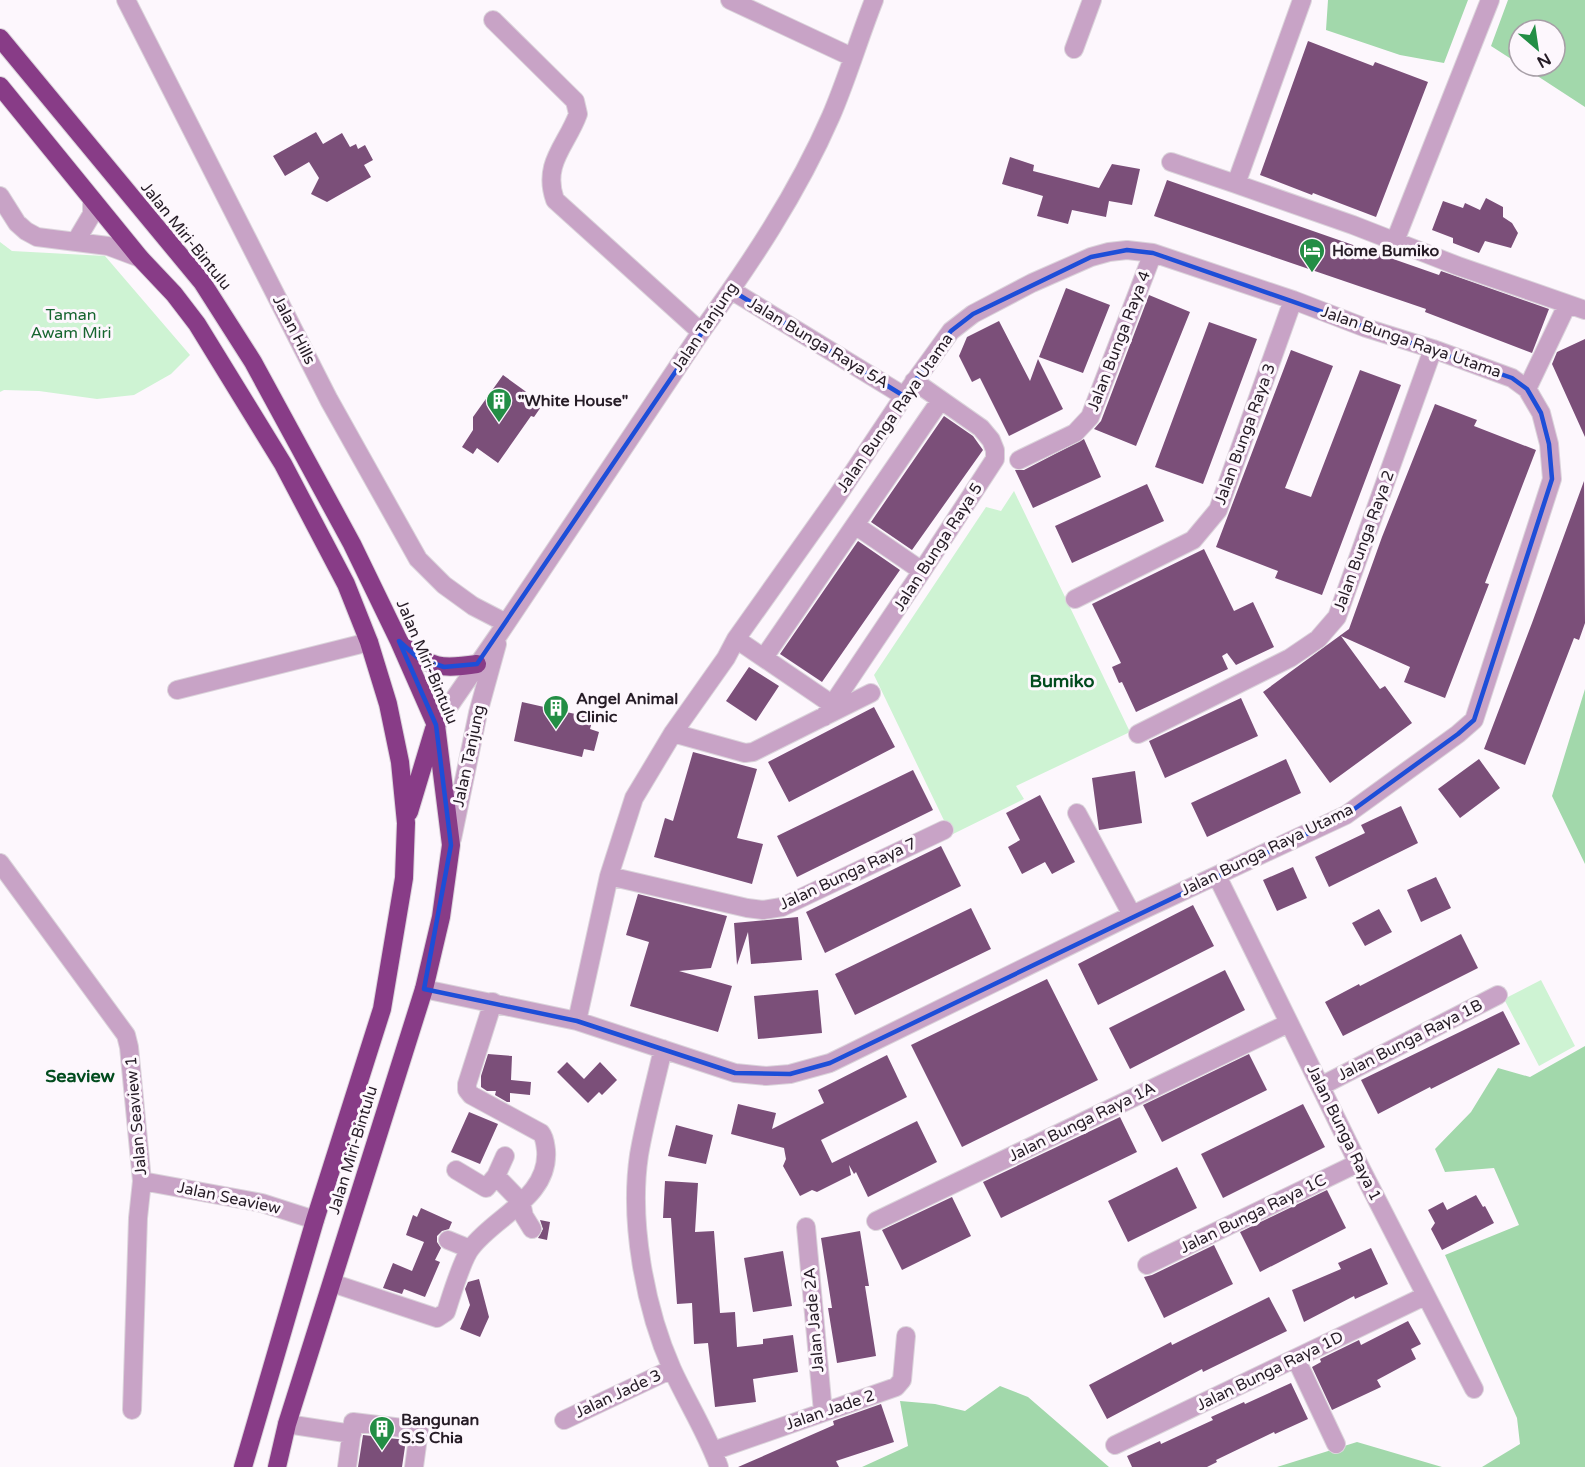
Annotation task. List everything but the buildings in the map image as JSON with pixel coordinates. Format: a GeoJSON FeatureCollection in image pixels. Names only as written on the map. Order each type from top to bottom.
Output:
{"type":"FeatureCollection","features":[{"type":"Feature","properties":{"kind":"highway","name":"Jalan Miri-Bintulu"},"geometry":{"type":"LineString","coordinates":[[0,38],[202,282],[253,362],[352,544],[436,725],[451,845],[441,917],[424,989],[287,1424],[277,1467]]}},
{"type":"Feature","properties":{"kind":"highway","name":"Jalan Miri-Bintulu"},"geometry":{"type":"LineString","coordinates":[[0,86],[140,258],[174,294],[197,324],[283,464],[346,584],[369,642],[388,704],[400,762],[406,823],[404,878],[382,1009],[315,1220],[243,1467]]}},
{"type":"Feature","properties":{"kind":"highway"},"geometry":{"type":"LineString","coordinates":[[399,641],[418,658],[434,666],[453,667],[477,664]]}},
{"type":"Feature","properties":{"kind":"highway"},"geometry":{"type":"LineString","coordinates":[[406,823],[436,725]]}},
{"type":"Feature","properties":{"kind":"street","name":"Jalan Hills"},"geometry":{"type":"LineString","coordinates":[[126,0],[329,400],[418,559],[444,585],[503,628]]}},
{"type":"Feature","properties":{"kind":"street"},"geometry":{"type":"LineString","coordinates":[[730,0],[852,57]]}},
{"type":"Feature","properties":{"kind":"street","name":"Jalan Tanjung"},"geometry":{"type":"LineString","coordinates":[[436,725],[731,290],[794,193],[831,116],[874,0]]}},
{"type":"Feature","properties":{"kind":"street"},"geometry":{"type":"LineString","coordinates":[[1074,49],[1092,0]]}},
{"type":"Feature","properties":{"kind":"street"},"geometry":{"type":"LineString","coordinates":[[1236,184],[1302,0]]}},
{"type":"Feature","properties":{"kind":"street"},"geometry":{"type":"LineString","coordinates":[[1395,241],[1490,0]]}},
{"type":"Feature","properties":{"kind":"street"},"geometry":{"type":"LineString","coordinates":[[493,20],[575,101],[578,114],[558,150],[552,168],[552,191],[555,200],[701,332]]}},
{"type":"Feature","properties":{"kind":"street"},"geometry":{"type":"LineString","coordinates":[[1171,162],[1585,310]]}},
{"type":"Feature","properties":{"kind":"street"},"geometry":{"type":"LineString","coordinates":[[0,196],[17,223],[37,237],[108,246],[140,258]]}},
{"type":"Feature","properties":{"kind":"street"},"geometry":{"type":"LineString","coordinates":[[76,241],[92,214],[92,199]]}},
{"type":"Feature","properties":{"kind":"street","name":"Jalan Bunga Raya Utama"},"geometry":{"type":"LineString","coordinates":[[424,989],[577,1021],[735,1072],[766,1076],[790,1074],[830,1064],[1131,915],[1346,815],[1436,751],[1474,720],[1552,480],[1549,444],[1541,413],[1527,389],[1512,378],[1433,349],[1366,328],[1293,300],[1153,253],[1127,250],[1091,257],[1032,283],[973,314],[951,331],[909,388],[836,498],[736,639],[726,658],[673,733],[634,798],[609,876],[577,1021]]}},
{"type":"Feature","properties":{"kind":"street","name":"Jalan Bunga Raya 4"},"geometry":{"type":"LineString","coordinates":[[1019,460],[1075,433],[1090,417],[1153,253]]}},
{"type":"Feature","properties":{"kind":"street","name":"Jalan Bunga Raya 5A"},"geometry":{"type":"LineString","coordinates":[[731,290],[909,388]]}},
{"type":"Feature","properties":{"kind":"street","name":"Jalan Bunga Raya 3"},"geometry":{"type":"LineString","coordinates":[[1075,599],[1193,540],[1218,510],[1293,300]]}},
{"type":"Feature","properties":{"kind":"street"},"geometry":{"type":"LineString","coordinates":[[1527,389],[1567,305]]}},
{"type":"Feature","properties":{"kind":"street","name":"Jalan Bunga Raya 2"},"geometry":{"type":"LineString","coordinates":[[1138,734],[1290,658],[1318,639],[1337,617],[1433,349]]}},
{"type":"Feature","properties":{"kind":"street","name":"Jalan Bunga Raya 5"},"geometry":{"type":"LineString","coordinates":[[828,711],[995,459],[991,440],[981,428],[940,401],[909,388]]}},
{"type":"Feature","properties":{"kind":"street"},"geometry":{"type":"LineString","coordinates":[[765,656],[940,401]]}},
{"type":"Feature","properties":{"kind":"street"},"geometry":{"type":"LineString","coordinates":[[855,525],[922,571]]}},
{"type":"Feature","properties":{"kind":"street","name":"Jalan Tanjung"},"geometry":{"type":"LineString","coordinates":[[451,845],[478,714],[503,628]]}},
{"type":"Feature","properties":{"kind":"street"},"geometry":{"type":"LineString","coordinates":[[736,639],[765,656],[828,711]]}},
{"type":"Feature","properties":{"kind":"street"},"geometry":{"type":"LineString","coordinates":[[177,690],[369,642]]}},
{"type":"Feature","properties":{"kind":"street"},"geometry":{"type":"LineString","coordinates":[[673,733],[745,753],[753,752],[828,711],[871,693]]}},
{"type":"Feature","properties":{"kind":"street"},"geometry":{"type":"LineString","coordinates":[[1077,813],[1131,915]]}},
{"type":"Feature","properties":{"kind":"street","name":"Jalan Bunga Raya 7"},"geometry":{"type":"LineString","coordinates":[[609,876],[763,910],[782,907],[944,830]]}},
{"type":"Feature","properties":{"kind":"street","name":"Jalan Seaview 1"},"geometry":{"type":"LineString","coordinates":[[0,863],[126,1035],[131,1059],[142,1181],[138,1218],[132,1410]]}},
{"type":"Feature","properties":{"kind":"street","name":"Jalan Bunga Raya 1"},"geometry":{"type":"LineString","coordinates":[[1217,876],[1358,1163],[1474,1389]]}},
{"type":"Feature","properties":{"kind":"street","name":"Jalan Bunga Raya 1B"},"geometry":{"type":"LineString","coordinates":[[1321,1086],[1498,994]]}},
{"type":"Feature","properties":{"kind":"street"},"geometry":{"type":"LineString","coordinates":[[332,1283],[437,1318],[446,1312],[470,1249],[542,1179],[546,1158],[544,1137],[536,1128],[471,1095],[467,1090],[493,1002]]}},
{"type":"Feature","properties":{"kind":"street","name":"Jalan Bunga Raya 1A"},"geometry":{"type":"LineString","coordinates":[[876,1221],[1289,1023]]}},
{"type":"Feature","properties":{"kind":"street"},"geometry":{"type":"LineString","coordinates":[[663,1049],[639,1156],[636,1199],[640,1259],[649,1306],[672,1369],[716,1459]]}},
{"type":"Feature","properties":{"kind":"street"},"geometry":{"type":"LineString","coordinates":[[456,1170],[486,1188],[496,1176],[505,1156]]}},
{"type":"Feature","properties":{"kind":"street","name":"Jalan Bunga Raya 1C"},"geometry":{"type":"LineString","coordinates":[[1147,1265],[1358,1163]]}},
{"type":"Feature","properties":{"kind":"street"},"geometry":{"type":"LineString","coordinates":[[496,1176],[520,1202],[524,1216],[532,1229]]}},
{"type":"Feature","properties":{"kind":"street","name":"Jalan Seaview"},"geometry":{"type":"LineString","coordinates":[[142,1181],[262,1203],[315,1220]]}},
{"type":"Feature","properties":{"kind":"street","name":"Jalan Jade 2A"},"geometry":{"type":"LineString","coordinates":[[806,1227],[823,1412]]}},
{"type":"Feature","properties":{"kind":"street"},"geometry":{"type":"LineString","coordinates":[[448,1240],[470,1249]]}},
{"type":"Feature","properties":{"kind":"street","name":"Jalan Bunga Raya 1D"},"geometry":{"type":"LineString","coordinates":[[1115,1445],[1425,1296]]}},
{"type":"Feature","properties":{"kind":"street","name":"Jalan Jade 2"},"geometry":{"type":"LineString","coordinates":[[716,1459],[823,1412],[900,1384],[906,1336]]}},
{"type":"Feature","properties":{"kind":"street"},"geometry":{"type":"LineString","coordinates":[[1296,1359],[1336,1444]]}},
{"type":"Feature","properties":{"kind":"street","name":"Jalan Jade 3"},"geometry":{"type":"LineString","coordinates":[[564,1420],[672,1369]]}},
{"type":"Feature","properties":{"kind":"street"},"geometry":{"type":"LineString","coordinates":[[347,1467],[353,1422],[419,1430],[414,1467]]}},
{"type":"Feature","properties":{"kind":"street"},"geometry":{"type":"LineString","coordinates":[[287,1424],[352,1434]]}},
{"type":"Feature","properties":{"kind":"highlighted area"},"geometry":{"type":"Polygon","coordinates":[[[1127,250],[1153,253],[1512,378],[1527,389],[1541,413],[1549,444],[1552,479],[1474,720],[1458,734],[1346,815],[830,1063],[790,1074],[735,1073],[577,1021],[424,989],[451,845],[436,725],[399,641],[418,658],[444,667],[477,664],[731,290],[904,396],[951,331],[973,314],[1091,257],[1127,250]]]}},
{"type":"Feature","properties":{"kind":"green space"},"geometry":{"type":"Polygon","coordinates":[[[1328,0],[1468,0],[1444,63],[1400,55],[1326,30],[1328,0]]]}},
{"type":"Feature","properties":{"kind":"green space"},"geometry":{"type":"Polygon","coordinates":[[[1508,0],[1585,0],[1585,107],[1540,78],[1567,78],[1567,18],[1507,18],[1507,56],[1491,46],[1508,0]]]}},
{"type":"Feature","properties":{"kind":"green space","name":"Taman Awam Miri"},"geometry":{"type":"Polygon","coordinates":[[[0,242],[12,251],[105,256],[190,355],[171,374],[134,395],[97,399],[39,391],[4,390],[0,392],[0,242]]]}},
{"type":"Feature","properties":{"kind":"green space"},"geometry":{"type":"Polygon","coordinates":[[[1014,491],[1130,732],[1016,786],[1024,799],[951,835],[874,675],[986,507],[1001,511],[1014,491]]]}},
{"type":"Feature","properties":{"kind":"green space"},"geometry":{"type":"Polygon","coordinates":[[[1585,689],[1585,864],[1552,796],[1585,689]]]}},
{"type":"Feature","properties":{"kind":"green space"},"geometry":{"type":"Polygon","coordinates":[[[1541,980],[1575,1046],[1539,1066],[1504,999],[1541,980]]]}},
{"type":"Feature","properties":{"kind":"green space"},"geometry":{"type":"Polygon","coordinates":[[[1585,1046],[1585,1467],[1482,1467],[1520,1444],[1517,1418],[1445,1255],[1519,1225],[1494,1168],[1445,1172],[1435,1149],[1471,1112],[1498,1068],[1530,1077],[1585,1046]]]}},
{"type":"Feature","properties":{"kind":"green space"},"geometry":{"type":"Polygon","coordinates":[[[1000,1386],[1028,1397],[1109,1467],[862,1467],[908,1446],[900,1401],[935,1404],[965,1411],[1000,1386]]]}},
{"type":"Feature","properties":{"kind":"green space"},"geometry":{"type":"Polygon","coordinates":[[[1357,1442],[1442,1467],[1277,1467],[1357,1442]]]}},
{"type":"Feature","properties":{"kind":"place","name":"Home Bumiko"},"geometry":{"type":"Point","coordinates":[1312,274]}},
{"type":"Feature","properties":{"kind":"place","name":"\"White House\""},"geometry":{"type":"Point","coordinates":[499,424]}},
{"type":"Feature","properties":{"kind":"place","name":"Angel Animal Clinic"},"geometry":{"type":"Point","coordinates":[556,731]}},
{"type":"Feature","properties":{"kind":"place","name":"Bangunan S.S Chia"},"geometry":{"type":"Point","coordinates":[382,1452]}},
{"type":"Feature","properties":{"kind":"district","name":"Bumiko"},"geometry":{"type":"Point","coordinates":[1062,681]}},
{"type":"Feature","properties":{"kind":"district","name":"Seaview"},"geometry":{"type":"Point","coordinates":[80,1076]}}]}
